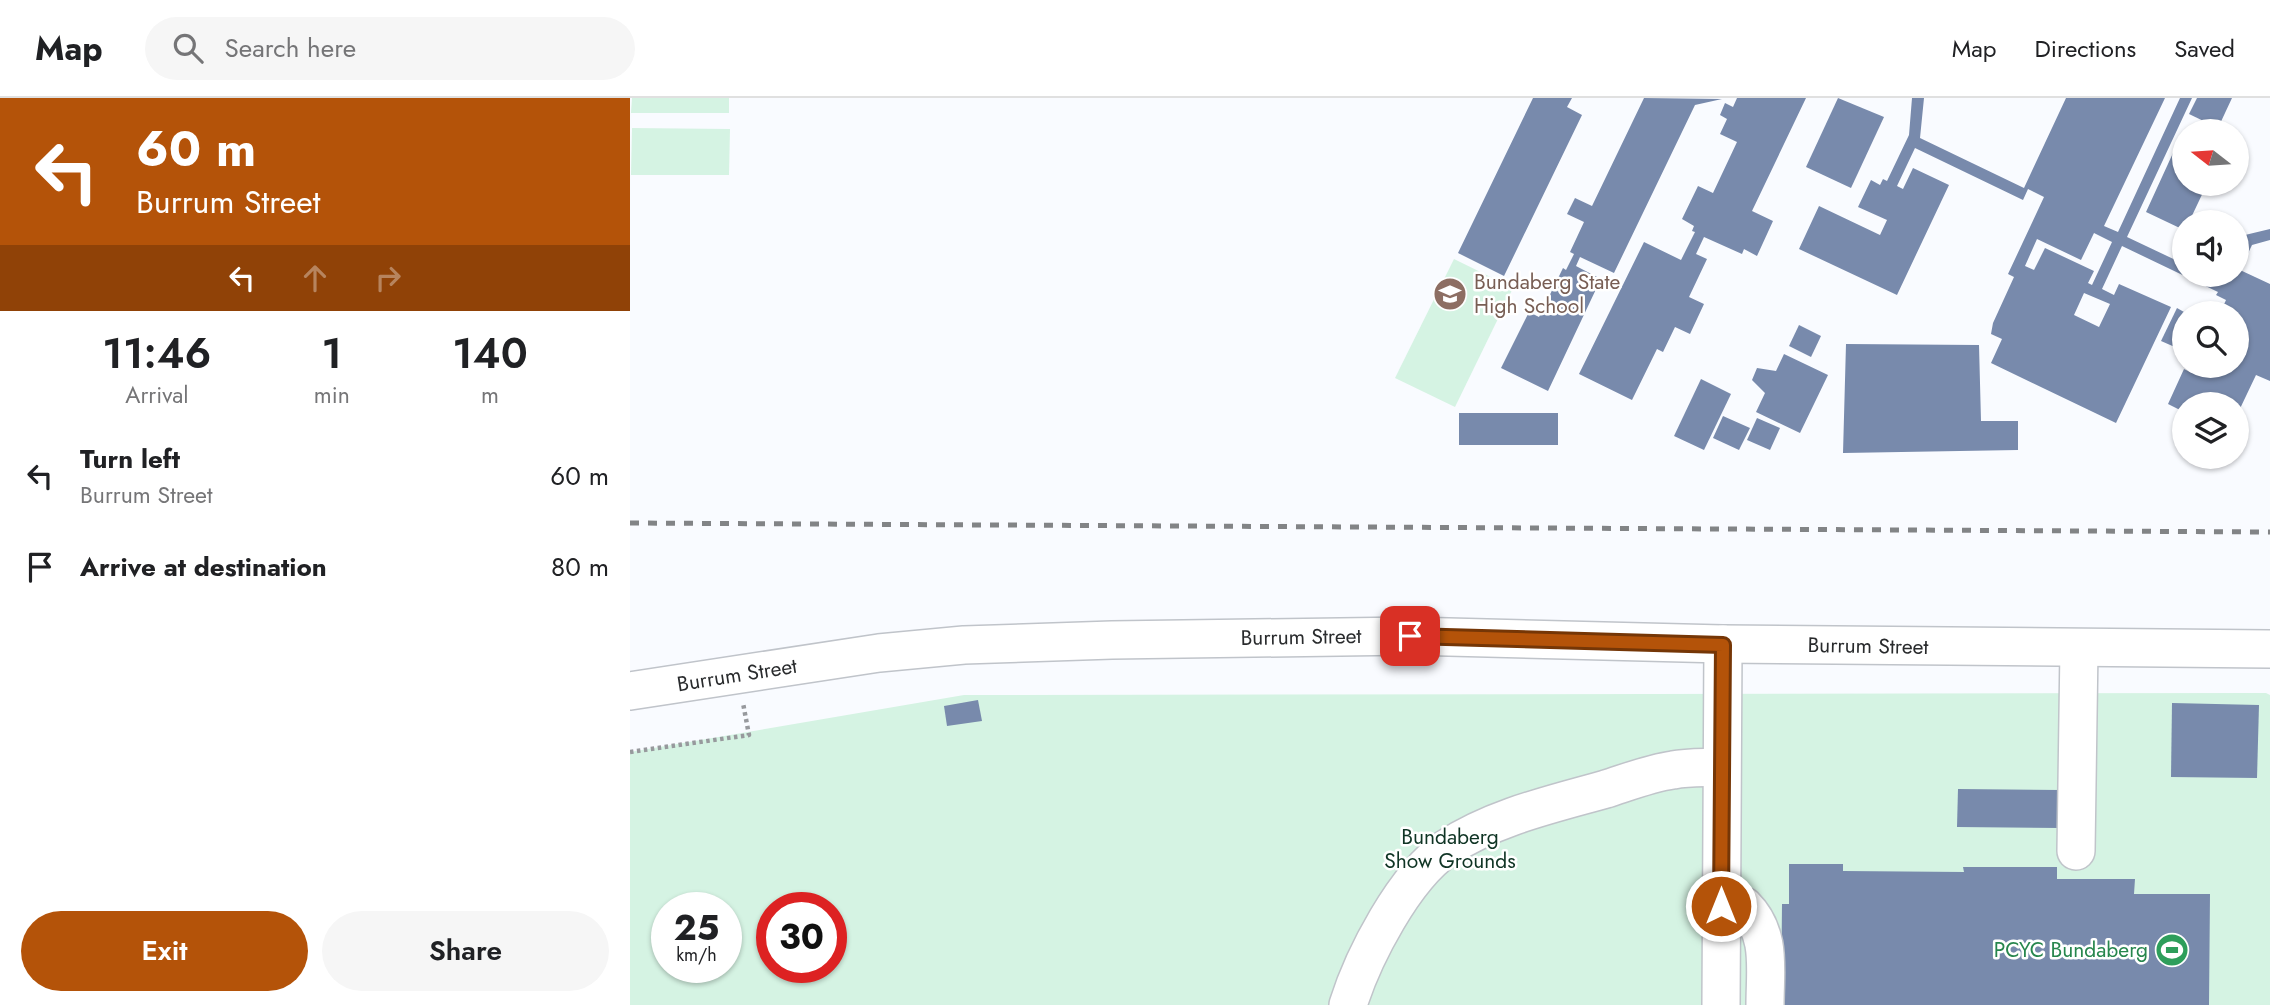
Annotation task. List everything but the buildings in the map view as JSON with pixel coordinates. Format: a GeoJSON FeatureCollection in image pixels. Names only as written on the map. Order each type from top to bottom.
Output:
{"type":"FeatureCollection","features":[{"type":"Feature","properties":{"kind":"street","name":"Burrum Street"},"geometry":{"type":"LineString","coordinates":[[630,691],[879,653],[964,645],[1410,636],[1723,645],[2270,649]]}},
{"type":"Feature","properties":{"kind":"street"},"geometry":{"type":"LineString","coordinates":[[1721,1005],[1723,645]]}},
{"type":"Feature","properties":{"kind":"street"},"geometry":{"type":"LineString","coordinates":[[2076,850],[2079,648]]}},
{"type":"Feature","properties":{"kind":"street"},"geometry":{"type":"LineString","coordinates":[[1348,1005],[1370,953],[1395,908],[1418,876],[1445,849],[1484,828],[1533,810],[1672,770],[1721,767]]}},
{"type":"Feature","properties":{"kind":"street"},"geometry":{"type":"LineString","coordinates":[[1721,906],[1744,906],[1759,924],[1765,952],[1765,1005]]}},
{"type":"Feature","properties":{"kind":"green space"},"geometry":{"type":"Polygon","coordinates":[[[632,98],[729,98],[729,113],[631,113],[632,98]]]}},
{"type":"Feature","properties":{"kind":"green space"},"geometry":{"type":"Polygon","coordinates":[[[632,128],[730,129],[729,175],[631,175],[632,128]]]}},
{"type":"Feature","properties":{"kind":"green space"},"geometry":{"type":"Polygon","coordinates":[[[1454,259],[1513,288],[1455,407],[1395,378],[1454,259]]]}},
{"type":"Feature","properties":{"kind":"green space","name":"Bundaberg Show Grounds"},"geometry":{"type":"Polygon","coordinates":[[[2266,693],[2270,695],[2270,1005],[630,1005],[630,752],[964,695],[2266,693]]]}},
{"type":"Feature","properties":{"kind":"railway"},"geometry":{"type":"LineString","coordinates":[[630,523],[2270,532]]}},
{"type":"Feature","properties":{"kind":"place","name":"Bundaberg State High School"},"geometry":{"type":"Point","coordinates":[1450,294]}},
{"type":"Feature","properties":{"kind":"place","name":"PCYC Bundaberg"},"geometry":{"type":"Point","coordinates":[2172,950]}},
{"type":"Feature","properties":{"kind":"route"},"geometry":{"type":"LineString","coordinates":[[1410,636],[1723,645],[1721,906]]}}]}
